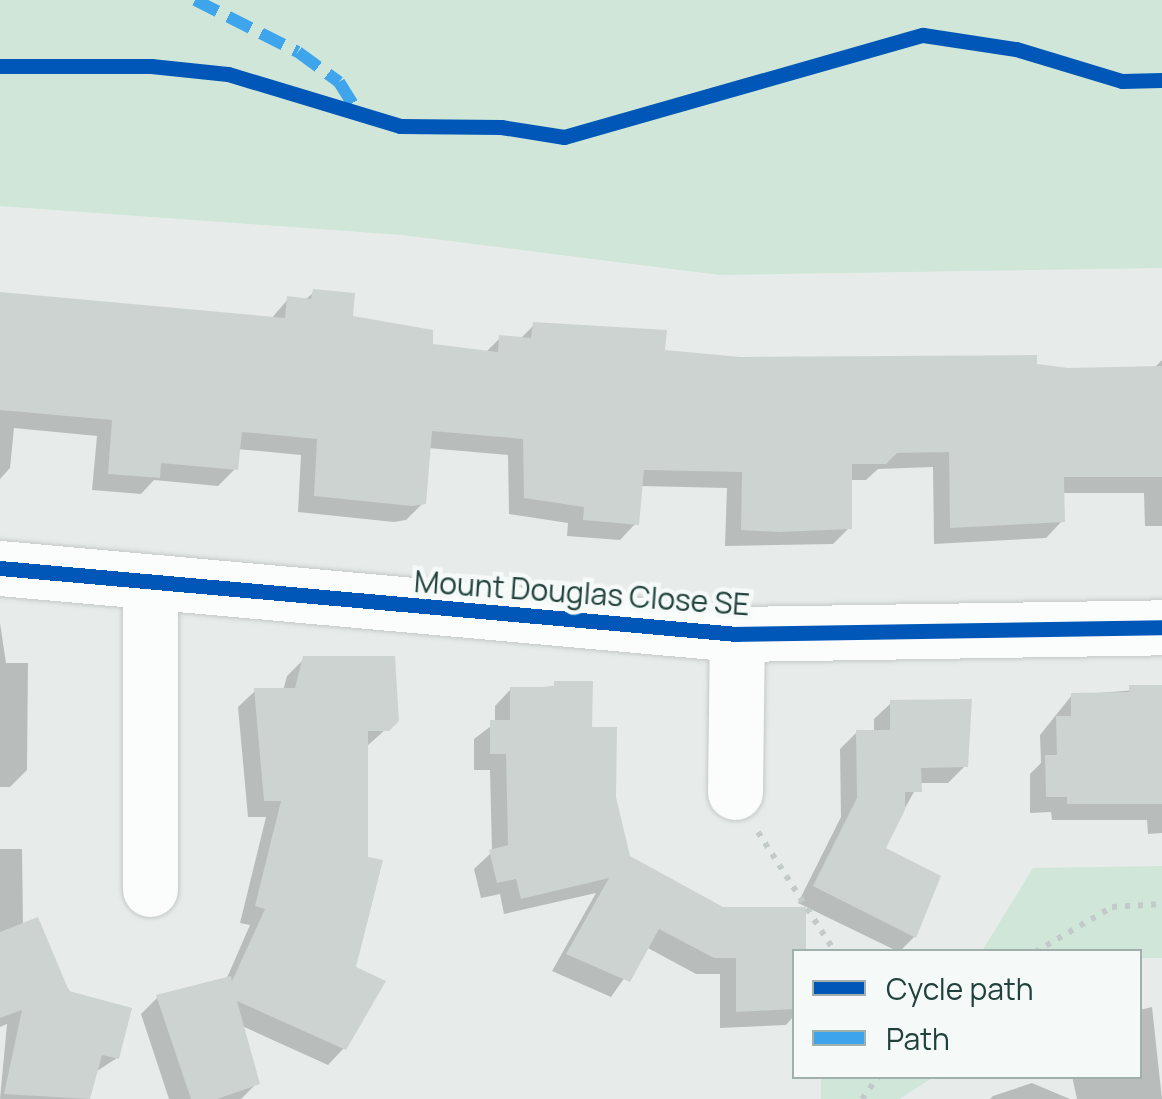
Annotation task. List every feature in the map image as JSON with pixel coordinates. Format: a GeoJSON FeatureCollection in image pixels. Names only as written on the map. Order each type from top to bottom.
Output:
{"type":"FeatureCollection","features":[{"type":"Feature","properties":{"kind":"street","name":"Mount Douglas Close SE"},"geometry":{"type":"LineString","coordinates":[[0,568],[150,585],[737,634],[1162,627]]}},
{"type":"Feature","properties":{"kind":"street"},"geometry":{"type":"LineString","coordinates":[[150,585],[150,889]]}},
{"type":"Feature","properties":{"kind":"street"},"geometry":{"type":"LineString","coordinates":[[736,792],[737,634]]}},
{"type":"Feature","properties":{"kind":"path"},"geometry":{"type":"LineString","coordinates":[[736,792],[833,949]]}},
{"type":"Feature","properties":{"kind":"path"},"geometry":{"type":"LineString","coordinates":[[1040,949],[1112,907],[1162,904]]}},
{"type":"Feature","properties":{"kind":"green space"},"geometry":{"type":"Polygon","coordinates":[[[0,0],[1162,0],[1162,268],[720,275],[402,235],[0,206],[0,0]]]}},
{"type":"Feature","properties":{"kind":"green space"},"geometry":{"type":"Polygon","coordinates":[[[1162,866],[1162,958],[1142,958],[1142,949],[983,949],[1033,868],[1162,866]]]}},
{"type":"Feature","properties":{"kind":"green space"},"geometry":{"type":"Polygon","coordinates":[[[821,1079],[930,1079],[900,1099],[821,1099],[821,1079]]]}},
{"type":"Feature","properties":{"kind":"building"},"geometry":{"type":"Polygon","coordinates":[[[313,289],[355,293],[353,316],[433,330],[433,344],[498,352],[499,335],[531,338],[533,322],[667,330],[665,350],[741,357],[1037,355],[1037,364],[1068,368],[1162,366],[1162,477],[1064,477],[1065,522],[950,528],[949,452],[897,453],[886,464],[852,464],[852,529],[780,532],[741,530],[742,472],[644,470],[639,525],[583,520],[584,507],[524,498],[523,439],[432,431],[426,504],[412,506],[314,496],[317,439],[242,432],[238,470],[161,463],[160,478],[108,474],[112,420],[0,410],[0,292],[285,318],[287,296],[311,299],[313,289]]]}},
{"type":"Feature","properties":{"kind":"building"},"geometry":{"type":"Polygon","coordinates":[[[303,656],[395,656],[399,721],[389,731],[368,731],[368,857],[383,860],[356,967],[386,981],[346,1050],[237,1001],[260,1084],[217,1099],[191,1099],[156,995],[231,976],[232,981],[265,909],[255,906],[281,801],[264,801],[254,688],[295,688],[303,656]]]}},
{"type":"Feature","properties":{"kind":"building"},"geometry":{"type":"Polygon","coordinates":[[[554,681],[593,681],[592,727],[617,727],[616,797],[630,856],[723,907],[806,907],[806,949],[792,949],[792,1009],[736,1012],[736,958],[714,958],[659,929],[630,982],[566,954],[609,878],[521,899],[516,879],[497,883],[489,850],[508,845],[506,754],[490,754],[490,720],[510,720],[510,687],[554,687],[554,681]]]}},
{"type":"Feature","properties":{"kind":"building"},"geometry":{"type":"Polygon","coordinates":[[[1129,685],[1162,685],[1162,804],[1067,804],[1067,797],[1046,797],[1045,755],[1057,755],[1056,716],[1071,716],[1071,693],[1129,692],[1129,685]]]}},
{"type":"Feature","properties":{"kind":"building"},"geometry":{"type":"Polygon","coordinates":[[[972,699],[968,767],[921,768],[922,792],[905,792],[905,810],[886,848],[941,876],[916,938],[813,886],[857,798],[856,730],[890,730],[890,700],[972,699]]]}},
{"type":"Feature","properties":{"kind":"building"},"geometry":{"type":"Polygon","coordinates":[[[38,917],[69,991],[132,1008],[119,1059],[102,1055],[90,1099],[4,1094],[22,1010],[0,1018],[0,932],[38,917]]]}},
{"type":"Feature","properties":{"kind":"marked path"},"geometry":{"type":"LineString","coordinates":[[195,0],[298,52],[339,82],[358,112]]}},
{"type":"Feature","properties":{"kind":"cycle path"},"geometry":{"type":"LineString","coordinates":[[0,66],[151,66],[228,74],[400,126],[501,127],[564,137],[923,35],[1016,49],[1122,81],[1162,80]]}},
{"type":"Feature","properties":{"kind":"cycle path"},"geometry":{"type":"LineString","coordinates":[[0,568],[737,634],[1162,627]]}}]}
